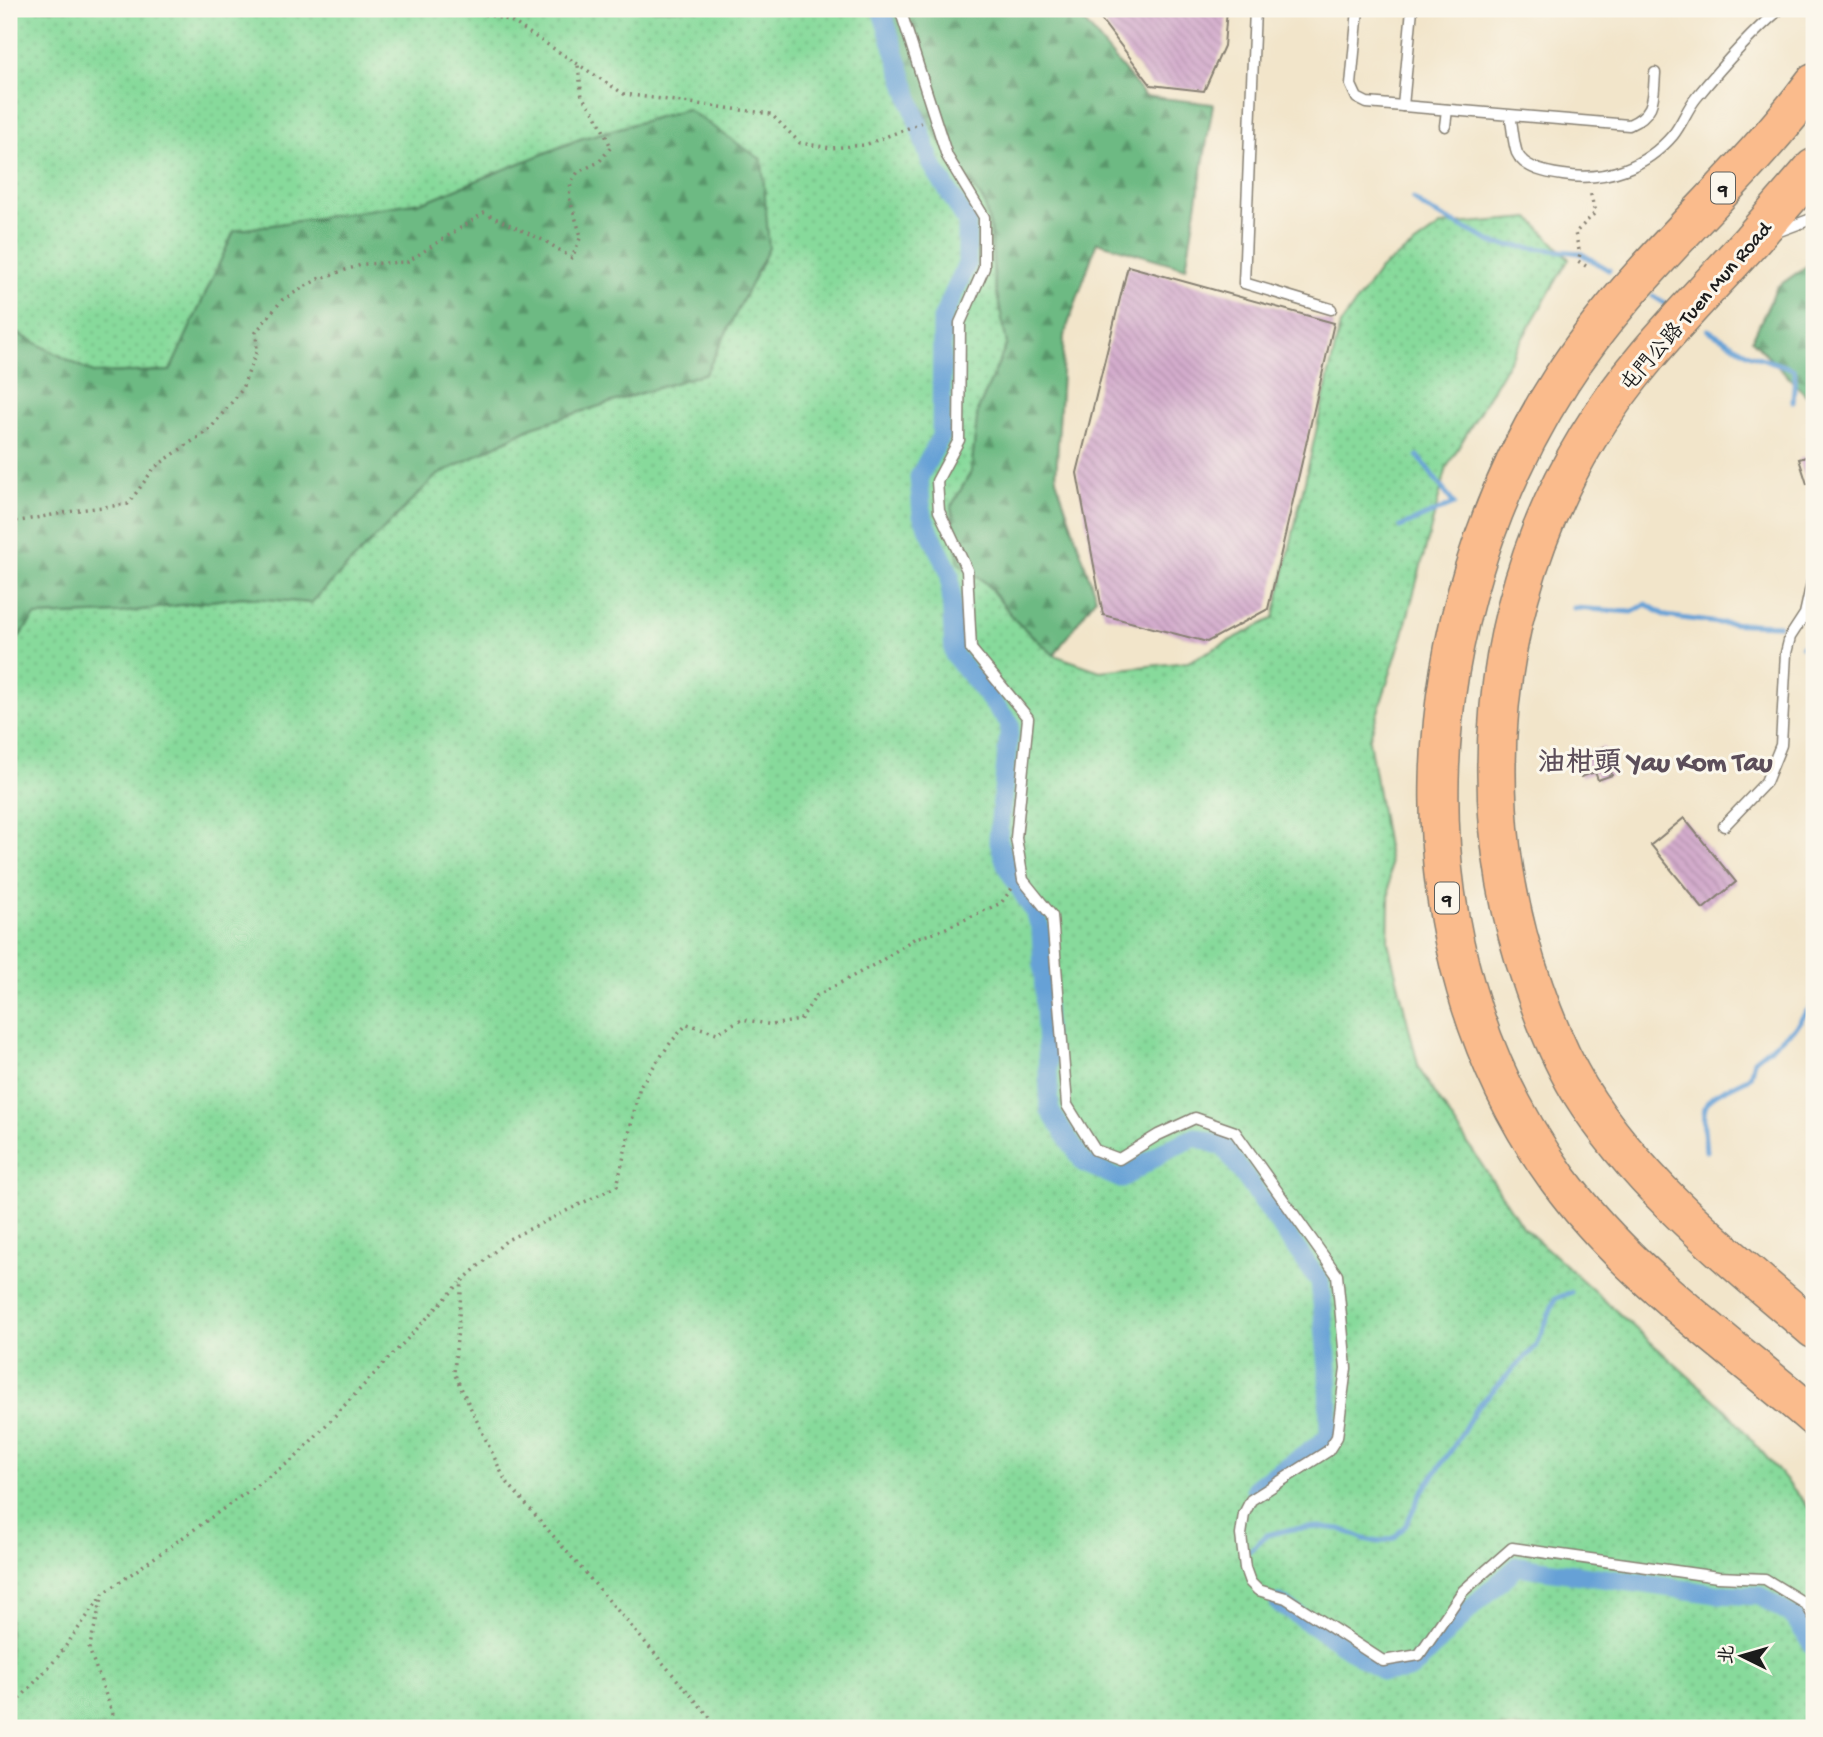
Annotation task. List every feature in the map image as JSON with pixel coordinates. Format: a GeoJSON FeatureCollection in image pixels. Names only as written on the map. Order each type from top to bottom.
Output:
{"type":"FeatureCollection","features":[{"type":"Feature","properties":{"kind":"highway","name":"9"},"geometry":{"type":"LineString","coordinates":[[1814,83],[1774,132],[1629,289],[1603,321],[1561,379],[1522,447],[1481,543],[1456,637],[1442,724],[1440,822],[1448,908],[1464,983],[1502,1082],[1538,1149],[1578,1205],[1652,1282],[1814,1417]]}},
{"type":"Feature","properties":{"kind":"highway","name":"屯門公路 Tuen Mun Road"},"geometry":{"type":"LineString","coordinates":[[1814,168],[1750,242],[1682,314],[1634,372],[1590,433],[1570,468],[1549,512],[1529,565],[1503,665],[1498,710],[1497,818],[1506,883],[1525,965],[1559,1052],[1579,1088],[1616,1141],[1664,1198],[1695,1228],[1814,1329]]}},
{"type":"Feature","properties":{"kind":"lane"},"geometry":{"type":"LineString","coordinates":[[900,9],[947,156],[984,217],[984,268],[960,323],[959,440],[937,481],[939,511],[967,570],[971,649],[1028,718],[1016,838],[1023,880],[1052,916],[1067,1105],[1096,1150],[1119,1159],[1158,1135],[1195,1118],[1235,1132],[1337,1275],[1346,1368],[1337,1437],[1328,1451],[1251,1500],[1244,1514],[1241,1535],[1245,1568],[1251,1582],[1266,1594],[1286,1598],[1383,1661],[1419,1655],[1463,1591],[1513,1548],[1718,1577],[1765,1579],[1806,1604],[1814,1617]]}},
{"type":"Feature","properties":{"kind":"lane"},"geometry":{"type":"LineString","coordinates":[[1255,9],[1244,283],[1331,309]]}},
{"type":"Feature","properties":{"kind":"lane"},"geometry":{"type":"LineString","coordinates":[[1358,9],[1351,85],[1357,98],[1367,103],[1629,125],[1645,116],[1653,106],[1655,73]]}},
{"type":"Feature","properties":{"kind":"lane"},"geometry":{"type":"LineString","coordinates":[[1404,106],[1412,9]]}},
{"type":"Feature","properties":{"kind":"lane"},"geometry":{"type":"LineString","coordinates":[[1510,116],[1517,154],[1525,163],[1548,173],[1587,178],[1639,164],[1658,151],[1675,133],[1693,102],[1737,49],[1780,9]]}},
{"type":"Feature","properties":{"kind":"lane"},"geometry":{"type":"LineString","coordinates":[[1445,126],[1447,110]]}},
{"type":"Feature","properties":{"kind":"lane"},"geometry":{"type":"LineString","coordinates":[[1750,242],[1814,218]]}},
{"type":"Feature","properties":{"kind":"lane"},"geometry":{"type":"LineString","coordinates":[[1724,826],[1766,782],[1781,745],[1786,653],[1790,637],[1805,614],[1814,573]]}},
{"type":"Feature","properties":{"kind":"path"},"geometry":{"type":"LineString","coordinates":[[464,9],[510,21],[624,94],[771,114],[800,143],[831,148],[865,145],[927,121]]}},
{"type":"Feature","properties":{"kind":"path"},"geometry":{"type":"LineString","coordinates":[[9,523],[128,504],[155,467],[210,429],[242,391],[257,351],[257,332],[282,300],[318,279],[364,264],[407,262],[484,213],[545,241],[572,258],[581,236],[569,197],[570,182],[578,172],[598,162],[611,147],[596,115],[582,97],[578,65]]}},
{"type":"Feature","properties":{"kind":"path"},"geometry":{"type":"LineString","coordinates":[[1586,265],[1578,261],[1580,254],[1575,233],[1595,213],[1589,183]]}},
{"type":"Feature","properties":{"kind":"path"},"geometry":{"type":"LineString","coordinates":[[9,1707],[13,1706],[57,1658],[103,1594],[295,1458],[462,1281],[507,1240],[617,1186],[640,1086],[687,1024],[717,1033],[742,1019],[772,1025],[800,1020],[816,996],[881,961],[915,939],[935,933],[1001,903],[1009,889]]}},
{"type":"Feature","properties":{"kind":"path"},"geometry":{"type":"LineString","coordinates":[[462,1281],[454,1373],[505,1480],[719,1728]]}},
{"type":"Feature","properties":{"kind":"path"},"geometry":{"type":"LineString","coordinates":[[103,1594],[89,1649],[118,1728]]}},
{"type":"Feature","properties":{"kind":"green space"},"geometry":{"type":"Polygon","coordinates":[[[9,9],[893,9],[911,87],[943,146],[984,202],[991,231],[994,278],[1007,344],[978,410],[971,472],[951,507],[959,563],[986,583],[1016,621],[1054,655],[1100,671],[1188,662],[1274,618],[1340,325],[1380,269],[1442,225],[1530,218],[1569,259],[1447,467],[1403,634],[1369,740],[1390,865],[1388,942],[1419,1069],[1522,1226],[1727,1411],[1814,1513],[1814,1728],[1240,1728],[1235,1724],[1225,1728],[9,1728],[9,650],[35,616],[119,613],[242,597],[311,603],[436,476],[532,427],[706,373],[687,109],[580,139],[426,201],[235,231],[170,371],[93,373],[9,329],[9,9]]]}},
{"type":"Feature","properties":{"kind":"green space"},"geometry":{"type":"Polygon","coordinates":[[[893,9],[1074,9],[1145,96],[1213,104],[1186,268],[1097,242],[1064,336],[1056,479],[1096,597],[1054,655],[1016,621],[986,583],[959,563],[951,507],[971,472],[978,410],[1007,344],[994,278],[991,231],[984,202],[943,146],[911,87],[893,9]]]}},
{"type":"Feature","properties":{"kind":"green space"},"geometry":{"type":"Polygon","coordinates":[[[687,109],[762,160],[769,248],[706,373],[532,427],[436,476],[311,603],[242,597],[119,613],[35,616],[9,650],[9,329],[93,373],[170,371],[234,231],[426,201],[580,139],[687,109]]]}},
{"type":"Feature","properties":{"kind":"green space"},"geometry":{"type":"Polygon","coordinates":[[[1814,261],[1813,402],[1752,340],[1777,287],[1814,261]]]}},
{"type":"Feature","properties":{"kind":"building"},"geometry":{"type":"Polygon","coordinates":[[[1093,9],[1227,9],[1224,46],[1204,91],[1151,85],[1093,9]]]}},
{"type":"Feature","properties":{"kind":"building"},"geometry":{"type":"Polygon","coordinates":[[[1128,266],[1334,323],[1268,609],[1207,642],[1103,615],[1077,473],[1128,266]]]}},
{"type":"Feature","properties":{"kind":"building"},"geometry":{"type":"Polygon","coordinates":[[[1813,455],[1814,482],[1807,484],[1799,459],[1813,455]]]}},
{"type":"Feature","properties":{"kind":"building"},"geometry":{"type":"Polygon","coordinates":[[[1604,747],[1612,775],[1598,780],[1595,772],[1581,777],[1574,756],[1604,747]]]}},
{"type":"Feature","properties":{"kind":"building"},"geometry":{"type":"Polygon","coordinates":[[[1684,818],[1736,882],[1703,909],[1651,845],[1684,818]]]}},
{"type":"Feature","properties":{"kind":"waterway"},"geometry":{"type":"LineString","coordinates":[[881,9],[931,163],[967,222],[967,264],[942,319],[941,436],[919,477],[922,515],[950,574],[954,655],[1010,724],[998,839],[1007,867],[1036,915],[1041,930],[1050,1111],[1084,1163],[1121,1179],[1166,1150],[1196,1137],[1224,1147],[1320,1282],[1328,1368],[1329,1435],[1255,1489]]}},
{"type":"Feature","properties":{"kind":"waterway"},"geometry":{"type":"LineString","coordinates":[[1413,199],[1426,209],[1496,244],[1580,253],[1609,270]]}},
{"type":"Feature","properties":{"kind":"waterway"},"geometry":{"type":"LineString","coordinates":[[1653,296],[1669,306]]}},
{"type":"Feature","properties":{"kind":"waterway"},"geometry":{"type":"LineString","coordinates":[[1708,330],[1749,354],[1793,369],[1793,402]]}},
{"type":"Feature","properties":{"kind":"waterway"},"geometry":{"type":"LineString","coordinates":[[1400,527],[1454,504],[1418,456]]}},
{"type":"Feature","properties":{"kind":"waterway"},"geometry":{"type":"LineString","coordinates":[[1574,608],[1632,612],[1646,604],[1666,616],[1719,623],[1779,625]]}},
{"type":"Feature","properties":{"kind":"waterway"},"geometry":{"type":"LineString","coordinates":[[1802,646],[1814,656]]}},
{"type":"Feature","properties":{"kind":"waterway"},"geometry":{"type":"LineString","coordinates":[[1706,1151],[1704,1119],[1708,1102],[1713,1096],[1750,1077],[1754,1060],[1796,1027],[1806,1012],[1814,1006]]}},
{"type":"Feature","properties":{"kind":"waterway"},"geometry":{"type":"LineString","coordinates":[[1249,1551],[1267,1535],[1292,1529],[1341,1529],[1379,1542],[1394,1538],[1406,1525],[1420,1495],[1477,1407],[1537,1345],[1555,1299],[1571,1292]]}},
{"type":"Feature","properties":{"kind":"waterway"},"geometry":{"type":"LineString","coordinates":[[1279,1603],[1385,1672],[1412,1669],[1476,1603],[1518,1566],[1716,1594],[1760,1596],[1794,1617],[1814,1647]]}},
{"type":"Feature","properties":{"kind":"district","name":"油柑頭 Yau Kom Tau"},"geometry":{"type":"Point","coordinates":[1655,760]}}]}
